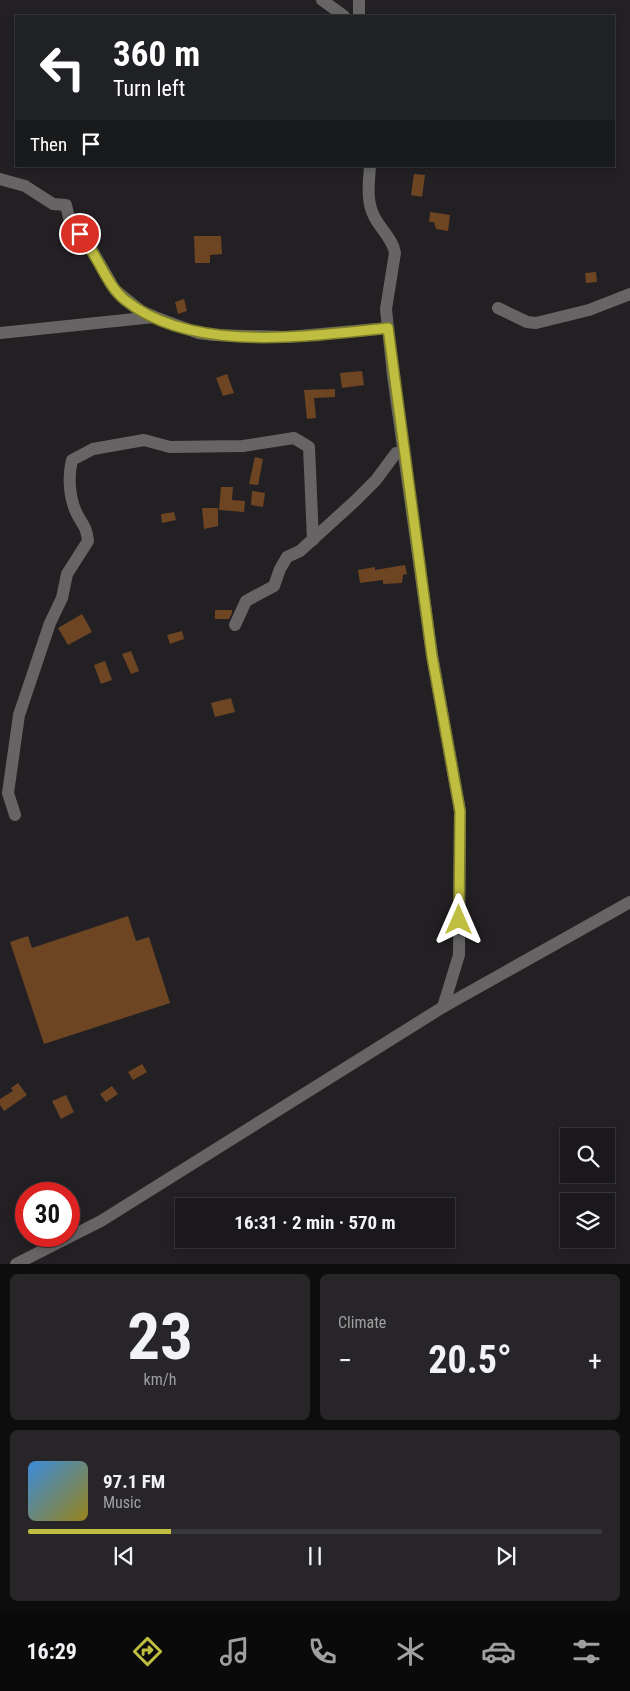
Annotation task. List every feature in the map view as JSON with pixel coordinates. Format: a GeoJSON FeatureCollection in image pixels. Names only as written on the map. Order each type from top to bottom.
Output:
{"type":"FeatureCollection","features":[{"type":"Feature","properties":{"kind":"street"},"geometry":{"type":"LineString","coordinates":[[322,0],[343,15]]}},
{"type":"Feature","properties":{"kind":"street"},"geometry":{"type":"LineString","coordinates":[[358,0],[359,15]]}},
{"type":"Feature","properties":{"kind":"street"},"geometry":{"type":"LineString","coordinates":[[370,167],[369,198],[373,216],[394,247],[395,253],[394,272],[387,292],[388,328],[432,656],[460,811],[459,955],[443,1007]]}},
{"type":"Feature","properties":{"kind":"street"},"geometry":{"type":"LineString","coordinates":[[0,179],[25,186],[53,204],[66,205],[70,222],[94,252],[114,290],[141,311],[155,317],[198,333],[214,335],[288,337],[388,328]]}},
{"type":"Feature","properties":{"kind":"street"},"geometry":{"type":"LineString","coordinates":[[498,308],[527,322],[536,322],[589,310],[630,294]]}},
{"type":"Feature","properties":{"kind":"street"},"geometry":{"type":"LineString","coordinates":[[0,333],[155,317]]}},
{"type":"Feature","properties":{"kind":"street"},"geometry":{"type":"LineString","coordinates":[[15,815],[8,792],[20,716],[50,623],[62,598],[67,574],[88,541],[86,526],[77,513],[72,500],[69,472],[72,460],[93,449],[144,440],[170,447],[243,446],[294,438],[309,447],[313,540]]}},
{"type":"Feature","properties":{"kind":"street"},"geometry":{"type":"LineString","coordinates":[[235,625],[246,602],[274,586],[280,569],[287,558],[300,551],[313,540],[376,480],[396,453]]}},
{"type":"Feature","properties":{"kind":"street"},"geometry":{"type":"LineString","coordinates":[[16,1264],[101,1221],[443,1007],[630,902]]}},
{"type":"Feature","properties":{"kind":"building"},"geometry":{"type":"Polygon","coordinates":[[[414,174],[425,175],[422,197],[411,195],[414,174]]]}},
{"type":"Feature","properties":{"kind":"building"},"geometry":{"type":"Polygon","coordinates":[[[430,212],[450,215],[448,231],[436,229],[434,222],[429,222],[430,212]]]}},
{"type":"Feature","properties":{"kind":"building"},"geometry":{"type":"Polygon","coordinates":[[[194,236],[221,236],[222,254],[210,255],[210,263],[195,263],[194,236]]]}},
{"type":"Feature","properties":{"kind":"building"},"geometry":{"type":"Polygon","coordinates":[[[596,272],[597,282],[586,283],[585,273],[596,272]]]}},
{"type":"Feature","properties":{"kind":"building"},"geometry":{"type":"Polygon","coordinates":[[[184,299],[187,311],[178,314],[175,302],[184,299]]]}},
{"type":"Feature","properties":{"kind":"building"},"geometry":{"type":"Polygon","coordinates":[[[362,371],[364,385],[342,388],[340,373],[362,371]]]}},
{"type":"Feature","properties":{"kind":"building"},"geometry":{"type":"Polygon","coordinates":[[[227,374],[234,393],[223,396],[216,378],[227,374]]]}},
{"type":"Feature","properties":{"kind":"building"},"geometry":{"type":"Polygon","coordinates":[[[335,389],[335,397],[314,398],[316,418],[307,419],[304,390],[335,389]]]}},
{"type":"Feature","properties":{"kind":"building"},"geometry":{"type":"Polygon","coordinates":[[[255,457],[263,459],[258,485],[249,484],[255,457]]]}},
{"type":"Feature","properties":{"kind":"building"},"geometry":{"type":"Polygon","coordinates":[[[221,487],[233,487],[232,500],[245,501],[244,512],[219,510],[221,487]]]}},
{"type":"Feature","properties":{"kind":"building"},"geometry":{"type":"Polygon","coordinates":[[[252,491],[265,493],[263,507],[251,505],[252,491]]]}},
{"type":"Feature","properties":{"kind":"building"},"geometry":{"type":"Polygon","coordinates":[[[202,508],[218,508],[218,526],[204,529],[202,508]]]}},
{"type":"Feature","properties":{"kind":"building"},"geometry":{"type":"Polygon","coordinates":[[[174,512],[176,520],[162,523],[161,514],[174,512]]]}},
{"type":"Feature","properties":{"kind":"building"},"geometry":{"type":"Polygon","coordinates":[[[405,565],[407,574],[403,575],[402,583],[383,584],[383,580],[360,583],[358,570],[375,567],[375,570],[405,565]]]}},
{"type":"Feature","properties":{"kind":"building"},"geometry":{"type":"Polygon","coordinates":[[[215,610],[232,610],[232,613],[229,619],[215,619],[215,610]]]}},
{"type":"Feature","properties":{"kind":"building"},"geometry":{"type":"Polygon","coordinates":[[[82,614],[92,632],[68,645],[58,628],[82,614]]]}},
{"type":"Feature","properties":{"kind":"building"},"geometry":{"type":"Polygon","coordinates":[[[182,631],[184,639],[170,644],[167,635],[182,631]]]}},
{"type":"Feature","properties":{"kind":"building"},"geometry":{"type":"Polygon","coordinates":[[[131,651],[139,671],[131,674],[122,654],[131,651]]]}},
{"type":"Feature","properties":{"kind":"building"},"geometry":{"type":"Polygon","coordinates":[[[105,661],[112,680],[101,684],[94,665],[105,661]]]}},
{"type":"Feature","properties":{"kind":"building"},"geometry":{"type":"Polygon","coordinates":[[[231,698],[235,712],[215,717],[211,703],[231,698]]]}},
{"type":"Feature","properties":{"kind":"building"},"geometry":{"type":"Polygon","coordinates":[[[128,916],[136,941],[149,937],[170,1003],[44,1044],[10,942],[28,936],[32,948],[128,916]]]}},
{"type":"Feature","properties":{"kind":"building"},"geometry":{"type":"Polygon","coordinates":[[[142,1064],[147,1072],[133,1080],[128,1072],[142,1064]]]}},
{"type":"Feature","properties":{"kind":"building"},"geometry":{"type":"Polygon","coordinates":[[[18,1083],[27,1095],[4,1111],[0,1105],[0,1099],[13,1091],[11,1088],[18,1083]]]}},
{"type":"Feature","properties":{"kind":"building"},"geometry":{"type":"Polygon","coordinates":[[[112,1086],[118,1094],[106,1102],[100,1094],[112,1086]]]}},
{"type":"Feature","properties":{"kind":"building"},"geometry":{"type":"Polygon","coordinates":[[[66,1095],[74,1112],[61,1119],[52,1101],[66,1095]]]}},
{"type":"Feature","properties":{"kind":"route"},"geometry":{"type":"LineString","coordinates":[[80,234],[99,260],[109,283],[124,300],[141,311],[198,333],[288,337],[388,328],[432,656],[460,811],[459,920]]}}]}
